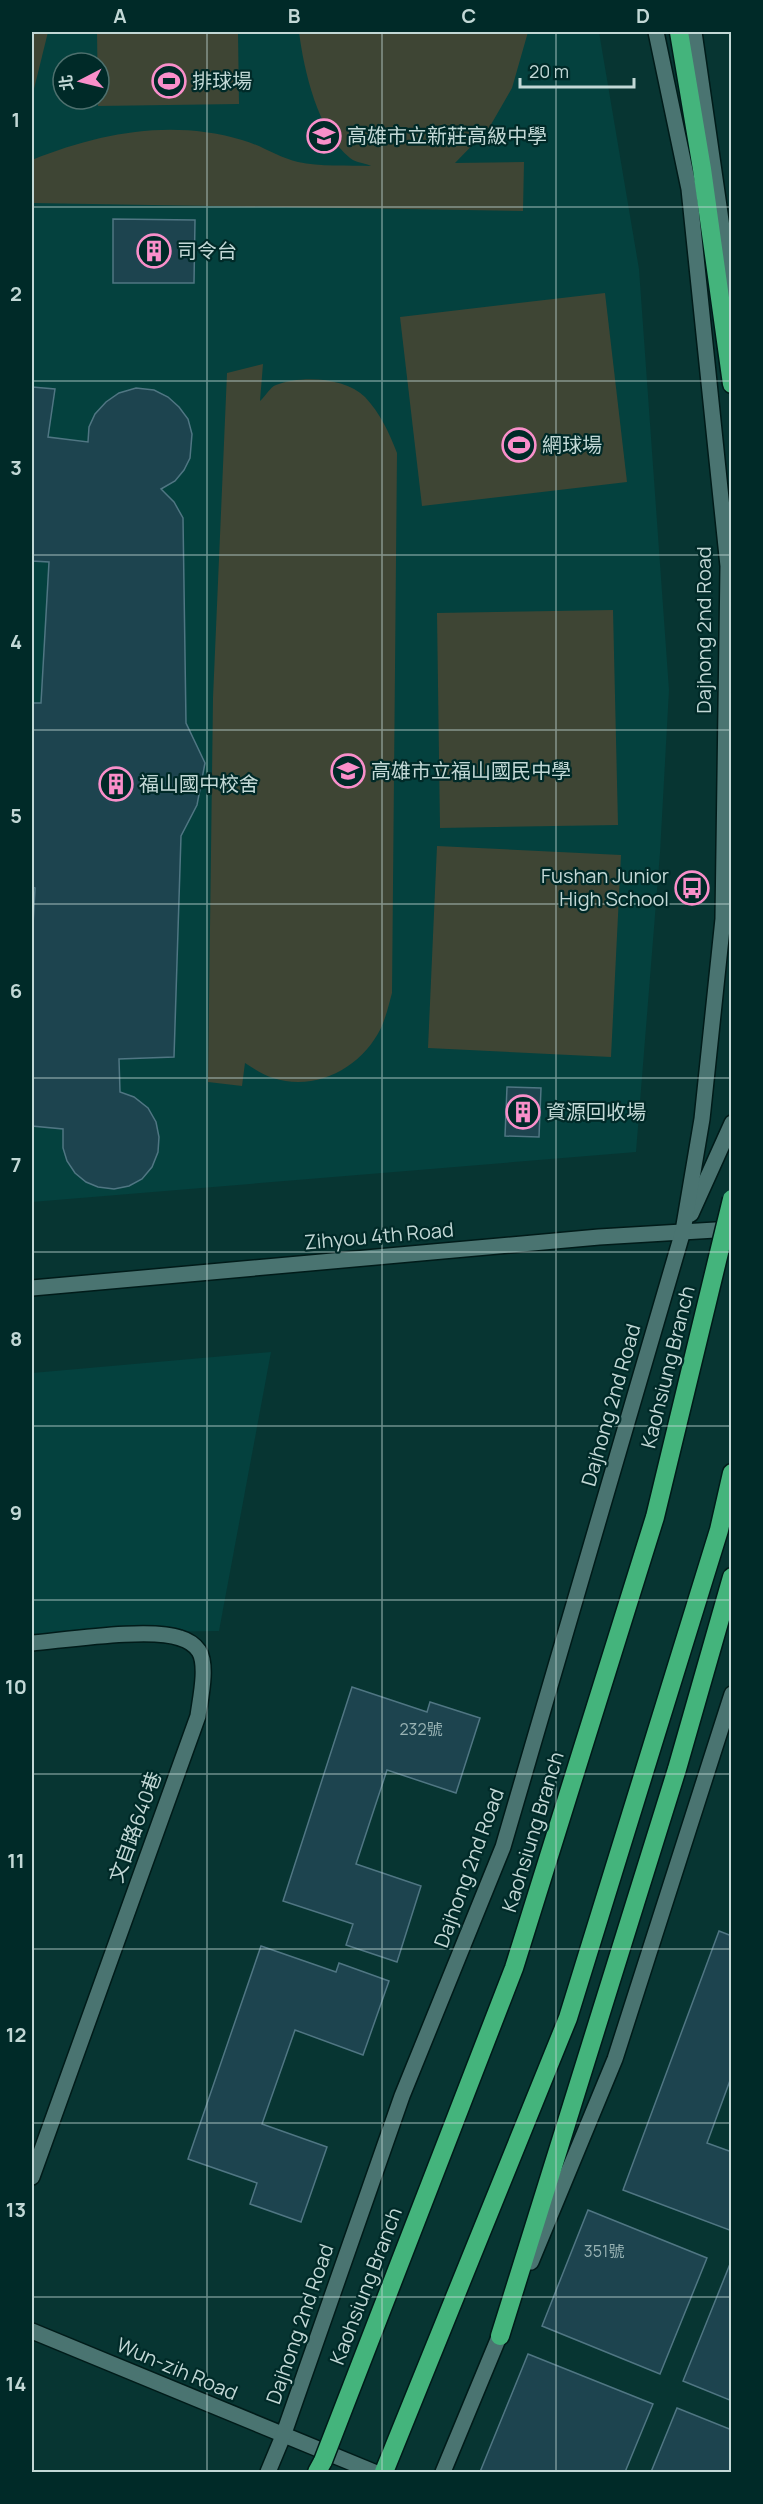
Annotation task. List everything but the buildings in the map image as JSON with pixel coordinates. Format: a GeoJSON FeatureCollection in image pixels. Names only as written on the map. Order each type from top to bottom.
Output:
{"type":"FeatureCollection","features":[{"type":"Feature","properties":{"kind":"highway"},"geometry":{"type":"LineString","coordinates":[[679,32],[702,169],[732,384]]}},
{"type":"Feature","properties":{"kind":"highway","name":"Kaohsiung Branch"},"geometry":{"type":"LineString","coordinates":[[320,2467],[514,1968],[654,1517],[732,1199]]}},
{"type":"Feature","properties":{"kind":"highway"},"geometry":{"type":"LineString","coordinates":[[384,2472],[568,2018],[719,1530],[732,1473]]}},
{"type":"Feature","properties":{"kind":"highway"},"geometry":{"type":"LineString","coordinates":[[500,2336],[677,1769],[732,1577]]}},
{"type":"Feature","properties":{"kind":"street","name":"Dajhong 2nd Road"},"geometry":{"type":"LineString","coordinates":[[268,2472],[283,2436],[402,2096],[503,1847],[683,1231],[702,1119],[723,919],[728,566],[689,189],[656,32]]}},
{"type":"Feature","properties":{"kind":"street"},"geometry":{"type":"LineString","coordinates":[[694,32],[732,297]]}},
{"type":"Feature","properties":{"kind":"street","name":"Dajhong 2nd Road"},"geometry":{"type":"LineString","coordinates":[[683,1231],[732,1123]]}},
{"type":"Feature","properties":{"kind":"street","name":"Zihyou 4th Road"},"geometry":{"type":"LineString","coordinates":[[32,1288],[683,1231],[732,1229]]}},
{"type":"Feature","properties":{"kind":"street","name":"文自路640巷"},"geometry":{"type":"LineString","coordinates":[[32,1643],[148,1634],[179,1637],[191,1643],[200,1653],[203,1686],[198,1716],[32,2177]]}},
{"type":"Feature","properties":{"kind":"street"},"geometry":{"type":"LineString","coordinates":[[443,2472],[615,2059],[724,1739],[732,1694]]}},
{"type":"Feature","properties":{"kind":"street","name":"Wun-zih Road"},"geometry":{"type":"LineString","coordinates":[[32,2331],[374,2472]]}},
{"type":"Feature","properties":{"kind":"shaded area","name":"高雄市立福山國民中學"},"geometry":{"type":"Polygon","coordinates":[[[32,32],[599,32],[639,269],[669,690],[660,853],[636,1152],[32,1202],[32,32]]]}},
{"type":"Feature","properties":{"kind":"shaded area"},"geometry":{"type":"Polygon","coordinates":[[[271,1352],[219,1631],[32,1634],[32,1373],[271,1352]]]}},
{"type":"Feature","properties":{"kind":"green space"},"geometry":{"type":"Polygon","coordinates":[[[32,32],[48,32],[32,97],[32,32]]]}},
{"type":"Feature","properties":{"kind":"green space","name":"排球場"},"geometry":{"type":"Polygon","coordinates":[[[97,32],[238,32],[239,104],[111,106],[111,51],[97,51],[97,32]]]}},
{"type":"Feature","properties":{"kind":"green space"},"geometry":{"type":"Polygon","coordinates":[[[299,32],[528,32],[512,88],[489,128],[455,163],[524,162],[523,211],[32,203],[32,160],[109,136],[136,132],[188,130],[249,142],[284,158],[306,164],[371,166],[350,158],[329,133],[314,100],[299,32]]]}},
{"type":"Feature","properties":{"kind":"green space"},"geometry":{"type":"Polygon","coordinates":[[[605,293],[627,482],[422,506],[400,317],[605,293]]]}},
{"type":"Feature","properties":{"kind":"green space"},"geometry":{"type":"Polygon","coordinates":[[[263,364],[260,401],[274,386],[286,382],[310,379],[346,385],[365,397],[375,410],[397,453],[392,993],[381,1028],[373,1042],[350,1065],[321,1079],[306,1082],[269,1077],[245,1063],[242,1086],[208,1082],[213,698],[227,373],[263,364]]]}},
{"type":"Feature","properties":{"kind":"green space"},"geometry":{"type":"Polygon","coordinates":[[[613,610],[618,825],[440,828],[437,613],[613,610]]]}},
{"type":"Feature","properties":{"kind":"green space"},"geometry":{"type":"Polygon","coordinates":[[[437,846],[621,855],[611,1057],[428,1048],[437,846]]]}},
{"type":"Feature","properties":{"kind":"place","name":"排球場"},"geometry":{"type":"Point","coordinates":[169,81]}},
{"type":"Feature","properties":{"kind":"place","name":"高雄市立新莊高級中學"},"geometry":{"type":"Point","coordinates":[324,136]}},
{"type":"Feature","properties":{"kind":"place","name":"司令台"},"geometry":{"type":"Point","coordinates":[154,251]}},
{"type":"Feature","properties":{"kind":"place","name":"網球場"},"geometry":{"type":"Point","coordinates":[519,445]}},
{"type":"Feature","properties":{"kind":"place","name":"高雄市立福山國民中學"},"geometry":{"type":"Point","coordinates":[348,771]}},
{"type":"Feature","properties":{"kind":"place","name":"福山國中校舍"},"geometry":{"type":"Point","coordinates":[116,784]}},
{"type":"Feature","properties":{"kind":"place","name":"Fushan Junior High School"},"geometry":{"type":"Point","coordinates":[692,888]}},
{"type":"Feature","properties":{"kind":"place","name":"資源回收場"},"geometry":{"type":"Point","coordinates":[523,1112]}}]}
